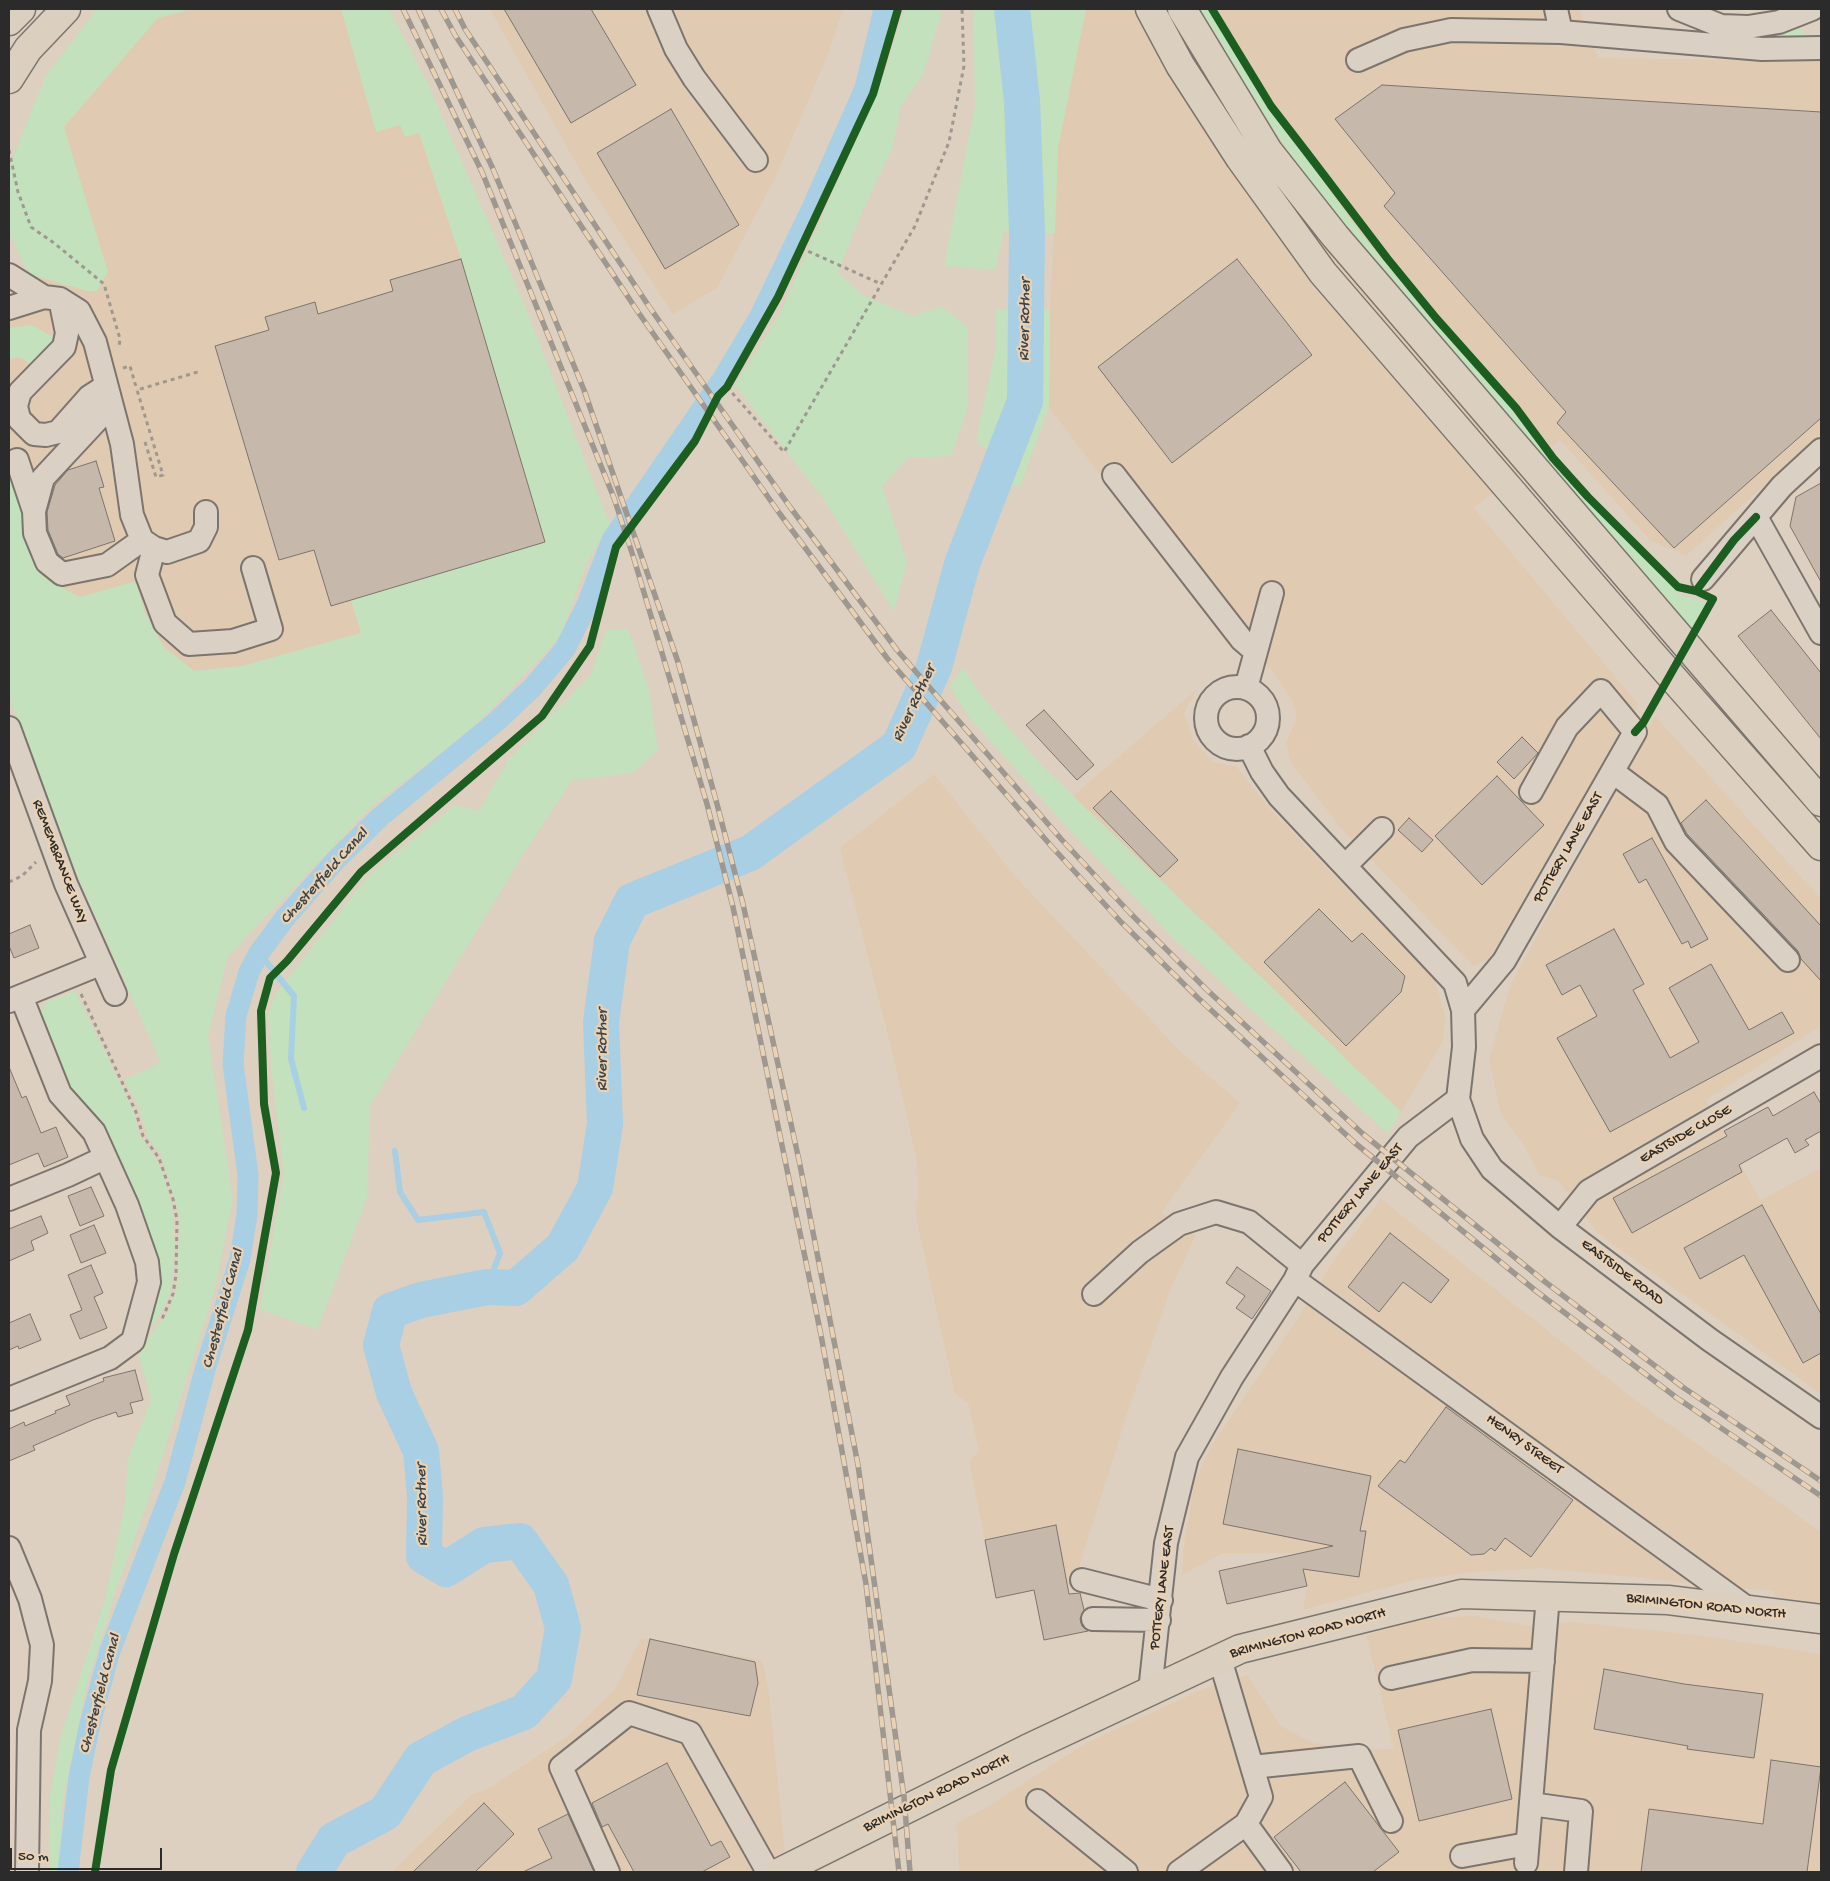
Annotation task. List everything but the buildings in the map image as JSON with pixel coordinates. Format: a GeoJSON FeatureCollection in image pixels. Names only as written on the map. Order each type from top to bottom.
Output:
{"type":"FeatureCollection","features":[{"type":"Feature","properties":{"kind":"main road"},"geometry":{"type":"LineString","coordinates":[[9,21],[21,9]]}},
{"type":"Feature","properties":{"kind":"main road"},"geometry":{"type":"LineString","coordinates":[[9,79],[28,49],[66,9]]}},
{"type":"Feature","properties":{"kind":"main road"},"geometry":{"type":"LineString","coordinates":[[1150,9],[1180,65],[1240,158],[1323,273],[1649,651],[1821,846]]}},
{"type":"Feature","properties":{"kind":"main road"},"geometry":{"type":"LineString","coordinates":[[1182,9],[1268,151],[1335,236],[1821,802]]}},
{"type":"Feature","properties":{"kind":"main road","name":"BRIMINGTON ROAD NORTH"},"geometry":{"type":"LineString","coordinates":[[780,1872],[1019,1753],[1240,1649],[1461,1594],[1668,1600],[1821,1619]]}},
{"type":"Feature","properties":{"kind":"street"},"geometry":{"type":"LineString","coordinates":[[659,9],[676,49],[694,78],[756,160]]}},
{"type":"Feature","properties":{"kind":"street"},"geometry":{"type":"LineString","coordinates":[[1556,9],[1561,32]]}},
{"type":"Feature","properties":{"kind":"street"},"geometry":{"type":"LineString","coordinates":[[1679,9],[1721,26],[1748,27],[1779,22],[1812,9]]}},
{"type":"Feature","properties":{"kind":"street"},"geometry":{"type":"LineString","coordinates":[[1358,60],[1404,40],[1451,30],[1561,32],[1723,47],[1821,48]]}},
{"type":"Feature","properties":{"kind":"street"},"geometry":{"type":"LineString","coordinates":[[9,275],[79,311],[95,342],[122,444],[132,515],[148,544],[147,575],[165,623],[189,644],[233,641],[271,629],[253,568]]}},
{"type":"Feature","properties":{"kind":"street"},"geometry":{"type":"LineString","coordinates":[[9,308],[52,298]]}},
{"type":"Feature","properties":{"kind":"street"},"geometry":{"type":"LineString","coordinates":[[52,298],[66,333],[64,347],[46,368],[20,392],[16,406],[19,419],[34,434],[46,435],[58,432],[89,397],[108,396]]}},
{"type":"Feature","properties":{"kind":"street"},"geometry":{"type":"LineString","coordinates":[[46,368],[76,357],[98,353]]}},
{"type":"Feature","properties":{"kind":"street"},"geometry":{"type":"LineString","coordinates":[[34,511],[43,478],[108,396]]}},
{"type":"Feature","properties":{"kind":"street"},"geometry":{"type":"LineString","coordinates":[[1703,579],[1782,486],[1821,450]]}},
{"type":"Feature","properties":{"kind":"street"},"geometry":{"type":"LineString","coordinates":[[17,460],[34,511],[35,533],[47,562],[52,568],[62,574],[107,565],[148,544],[167,552],[199,541],[206,527],[206,512]]}},
{"type":"Feature","properties":{"kind":"street"},"geometry":{"type":"LineString","coordinates":[[1114,475],[1242,640],[1256,652]]}},
{"type":"Feature","properties":{"kind":"street"},"geometry":{"type":"LineString","coordinates":[[1756,517],[1821,633]]}},
{"type":"Feature","properties":{"kind":"street"},"geometry":{"type":"LineString","coordinates":[[1246,688],[1272,593]]}},
{"type":"Feature","properties":{"kind":"street"},"geometry":{"type":"LineString","coordinates":[[1228,688],[1246,688],[1258,695],[1264,703],[1268,714],[1266,730],[1260,739],[1249,746],[1240,749],[1228,748],[1218,744],[1210,735],[1206,725],[1205,714],[1209,703],[1216,695],[1228,688]]}},
{"type":"Feature","properties":{"kind":"street","name":"POTTERY LANE EAST"},"geometry":{"type":"LineString","coordinates":[[1463,1010],[1504,961],[1614,772],[1635,732],[1600,690],[1567,727],[1532,792]]}},
{"type":"Feature","properties":{"kind":"street","name":"REMEMBRANCE WAY"},"geometry":{"type":"LineString","coordinates":[[9,728],[51,842],[100,964],[115,994]]}},
{"type":"Feature","properties":{"kind":"street"},"geometry":{"type":"LineString","coordinates":[[1249,746],[1262,772],[1279,796],[1455,983],[1463,1010],[1464,1047],[1458,1099]]}},
{"type":"Feature","properties":{"kind":"street"},"geometry":{"type":"LineString","coordinates":[[1614,772],[1657,805],[1676,842],[1788,960]]}},
{"type":"Feature","properties":{"kind":"street"},"geometry":{"type":"LineString","coordinates":[[1345,866],[1382,829]]}},
{"type":"Feature","properties":{"kind":"street"},"geometry":{"type":"LineString","coordinates":[[9,1399],[110,1358],[133,1341],[149,1282],[147,1262],[127,1205],[104,1158],[94,1132],[60,1094],[15,999],[100,964]]}},
{"type":"Feature","properties":{"kind":"street","name":"EASTSIDE CLOSE"},"geometry":{"type":"LineString","coordinates":[[1560,1227],[1590,1191],[1821,1056]]}},
{"type":"Feature","properties":{"kind":"street","name":"POTTERY LANE EAST"},"geometry":{"type":"LineString","coordinates":[[1150,1691],[1166,1543],[1188,1456],[1232,1377],[1299,1272],[1408,1137],[1458,1099]]}},
{"type":"Feature","properties":{"kind":"street","name":"EASTSIDE ROAD"},"geometry":{"type":"LineString","coordinates":[[1458,1099],[1472,1139],[1492,1169],[1560,1227],[1710,1340],[1821,1416]]}},
{"type":"Feature","properties":{"kind":"street"},"geometry":{"type":"LineString","coordinates":[[9,1199],[104,1158]]}},
{"type":"Feature","properties":{"kind":"street","name":"HENRY STREET"},"geometry":{"type":"LineString","coordinates":[[1094,1294],[1140,1252],[1180,1224],[1216,1212],[1249,1222],[1299,1272],[1752,1611]]}},
{"type":"Feature","properties":{"kind":"street"},"geometry":{"type":"LineString","coordinates":[[9,1548],[30,1599],[42,1645],[40,1681],[29,1730],[27,1872]]}},
{"type":"Feature","properties":{"kind":"street"},"geometry":{"type":"LineString","coordinates":[[1082,1580],[1160,1610]]}},
{"type":"Feature","properties":{"kind":"street"},"geometry":{"type":"LineString","coordinates":[[1462,1856],[1527,1853],[1548,1596]]}},
{"type":"Feature","properties":{"kind":"street"},"geometry":{"type":"LineString","coordinates":[[1093,1619],[1160,1610]]}},
{"type":"Feature","properties":{"kind":"street"},"geometry":{"type":"LineString","coordinates":[[1179,1872],[1246,1824],[1261,1797],[1220,1659]]}},
{"type":"Feature","properties":{"kind":"street"},"geometry":{"type":"LineString","coordinates":[[1391,1678],[1472,1660],[1542,1660]]}},
{"type":"Feature","properties":{"kind":"street"},"geometry":{"type":"LineString","coordinates":[[608,1872],[561,1767],[629,1713],[690,1733],[768,1872]]}},
{"type":"Feature","properties":{"kind":"street"},"geometry":{"type":"LineString","coordinates":[[1252,1767],[1359,1756],[1391,1821]]}},
{"type":"Feature","properties":{"kind":"street"},"geometry":{"type":"LineString","coordinates":[[1038,1801],[1126,1872]]}},
{"type":"Feature","properties":{"kind":"street"},"geometry":{"type":"LineString","coordinates":[[1531,1804],[1581,1811],[1576,1872]]}},
{"type":"Feature","properties":{"kind":"street"},"geometry":{"type":"LineString","coordinates":[[1246,1824],[1282,1872]]}},
{"type":"Feature","properties":{"kind":"path"},"geometry":{"type":"LineString","coordinates":[[732,379],[725,389],[784,452],[915,226],[949,142],[964,66],[962,9]]}},
{"type":"Feature","properties":{"kind":"path"},"geometry":{"type":"LineString","coordinates":[[797,256],[805,239]]}},
{"type":"Feature","properties":{"kind":"path"},"geometry":{"type":"LineString","coordinates":[[801,248],[881,284]]}},
{"type":"Feature","properties":{"kind":"path"},"geometry":{"type":"LineString","coordinates":[[123,368],[130,366],[137,390]]}},
{"type":"Feature","properties":{"kind":"path"},"geometry":{"type":"LineString","coordinates":[[9,882],[22,876],[32,868],[51,842]]}},
{"type":"Feature","properties":{"kind":"path"},"geometry":{"type":"LineString","coordinates":[[72,975],[136,1112],[143,1136],[158,1158],[167,1178],[177,1220],[176,1275],[168,1308],[153,1330],[133,1341]]}},
{"type":"Feature","properties":{"kind":"shaded area"},"geometry":{"type":"Polygon","coordinates":[[[97,9],[382,9],[419,133],[461,259],[545,542],[351,600],[361,633],[242,666],[194,671],[163,646],[145,613],[9,637],[9,308],[29,274],[9,233],[9,168],[45,77],[97,9]]]}},
{"type":"Feature","properties":{"kind":"shaded area"},"geometry":{"type":"Polygon","coordinates":[[[490,9],[843,9],[827,57],[776,176],[717,288],[673,314],[586,181],[490,9]]]}},
{"type":"Feature","properties":{"kind":"shaded area"},"geometry":{"type":"Polygon","coordinates":[[[1086,9],[1579,9],[1598,58],[1821,61],[1821,434],[1686,556],[1650,540],[1560,440],[1474,508],[1638,704],[1489,959],[1473,966],[1340,827],[1290,761],[1286,742],[1297,717],[1291,698],[1270,668],[1232,650],[1049,407],[1050,310],[1058,148],[1086,9]]]}},
{"type":"Feature","properties":{"kind":"shaded area"},"geometry":{"type":"Polygon","coordinates":[[[1196,690],[1184,713],[1193,740],[1214,762],[1237,767],[1271,810],[1435,980],[1445,1016],[1443,1041],[1401,1112],[1073,796],[1196,690]]]}},
{"type":"Feature","properties":{"kind":"shaded area"},"geometry":{"type":"Polygon","coordinates":[[[1655,716],[1821,899],[1821,1026],[1706,1100],[1760,1200],[1821,1168],[1821,1394],[1598,1233],[1558,1181],[1539,1175],[1525,1147],[1501,1114],[1489,1060],[1510,986],[1655,716]]]}},
{"type":"Feature","properties":{"kind":"shaded area"},"geometry":{"type":"Polygon","coordinates":[[[934,774],[1015,876],[1179,1050],[1240,1103],[1161,1213],[1196,1235],[1171,1288],[1128,1411],[1079,1567],[1068,1584],[996,1598],[969,1461],[979,1451],[968,1403],[955,1394],[916,1217],[918,1187],[916,1157],[891,1047],[840,848],[934,774]]]}},
{"type":"Feature","properties":{"kind":"shaded area"},"geometry":{"type":"Polygon","coordinates":[[[1381,1199],[1638,1402],[1821,1532],[1821,1608],[1778,1602],[1773,1591],[1540,1568],[1474,1572],[1414,1580],[1303,1610],[1307,1586],[1300,1553],[1223,1553],[1182,1575],[1184,1542],[1195,1481],[1211,1446],[1296,1321],[1332,1263],[1381,1199]]]}},
{"type":"Feature","properties":{"kind":"shaded area"},"geometry":{"type":"Polygon","coordinates":[[[1474,1616],[1531,1626],[1572,1622],[1698,1635],[1821,1654],[1821,1872],[959,1872],[957,1823],[987,1807],[1086,1743],[1203,1689],[1247,1675],[1281,1726],[1313,1743],[1353,1750],[1394,1749],[1366,1635],[1425,1618],[1474,1616]]]}},
{"type":"Feature","properties":{"kind":"shaded area"},"geometry":{"type":"Polygon","coordinates":[[[641,1638],[762,1660],[769,1692],[785,1852],[750,1872],[392,1872],[471,1795],[491,1787],[568,1736],[615,1689],[641,1638]]]}},
{"type":"Feature","properties":{"kind":"green space"},"geometry":{"type":"Polygon","coordinates":[[[97,9],[192,9],[158,18],[64,127],[108,272],[97,291],[87,291],[29,274],[9,233],[9,168],[45,77],[97,9]]]}},
{"type":"Feature","properties":{"kind":"green space"},"geometry":{"type":"Polygon","coordinates":[[[341,9],[389,9],[428,84],[524,304],[610,525],[588,560],[560,637],[470,731],[373,805],[228,956],[208,1036],[233,1199],[215,1289],[149,1499],[116,1590],[86,1688],[62,1807],[60,1872],[49,1872],[50,1795],[61,1736],[105,1599],[125,1504],[128,1459],[151,1400],[139,1355],[149,1337],[167,1314],[176,1291],[180,1219],[161,1155],[149,1139],[135,1099],[124,1080],[161,1063],[59,834],[9,696],[9,438],[12,461],[44,574],[53,583],[79,597],[133,582],[137,585],[145,613],[163,646],[194,671],[242,666],[361,633],[351,600],[545,542],[461,259],[419,133],[405,137],[400,125],[376,132],[341,9]]]}},
{"type":"Feature","properties":{"kind":"green space"},"geometry":{"type":"Polygon","coordinates":[[[905,9],[932,9],[942,12],[923,74],[901,106],[893,146],[859,219],[838,273],[864,296],[912,316],[941,306],[968,328],[968,406],[951,456],[908,458],[882,486],[907,563],[894,611],[824,500],[735,385],[781,312],[883,77],[905,9]]]}},
{"type":"Feature","properties":{"kind":"green space"},"geometry":{"type":"Polygon","coordinates":[[[973,9],[1086,9],[1058,148],[1055,234],[1004,231],[995,270],[944,266],[975,106],[973,9]]]}},
{"type":"Feature","properties":{"kind":"green space"},"geometry":{"type":"Polygon","coordinates":[[[1200,9],[1211,9],[1278,118],[1360,232],[1433,321],[1678,594],[1704,602],[1703,609],[1690,632],[1333,213],[1274,131],[1200,9]]]}},
{"type":"Feature","properties":{"kind":"green space"},"geometry":{"type":"Polygon","coordinates":[[[1802,28],[1807,39],[1821,34],[1821,41],[1751,38],[1777,35],[1802,28]]]}},
{"type":"Feature","properties":{"kind":"green space"},"geometry":{"type":"Polygon","coordinates":[[[995,309],[1050,310],[1049,407],[1020,487],[984,480],[988,451],[976,441],[996,347],[995,309]]]}},
{"type":"Feature","properties":{"kind":"green space"},"geometry":{"type":"Polygon","coordinates":[[[32,325],[53,337],[52,351],[34,367],[21,358],[13,358],[9,361],[9,328],[32,325]]]}},
{"type":"Feature","properties":{"kind":"green space"},"geometry":{"type":"Polygon","coordinates":[[[628,629],[648,686],[658,750],[633,773],[572,780],[521,858],[370,1106],[367,1199],[317,1330],[260,1309],[284,1174],[272,1076],[268,1014],[277,992],[368,876],[455,805],[479,811],[509,759],[591,674],[606,630],[628,629]]]}},
{"type":"Feature","properties":{"kind":"green space"},"geometry":{"type":"Polygon","coordinates":[[[963,668],[981,695],[1040,764],[1401,1112],[1388,1134],[1176,941],[1064,824],[969,717],[950,686],[963,668]]]}},
{"type":"Feature","properties":{"kind":"green space"},"geometry":{"type":"Polygon","coordinates":[[[75,991],[133,1110],[139,1134],[158,1162],[165,1178],[172,1207],[175,1245],[170,1294],[158,1319],[147,1331],[154,1291],[67,1089],[42,1020],[41,1011],[48,1001],[75,991]]]}},
{"type":"Feature","properties":{"kind":"waterway","name":"Chesterfield Canal"},"geometry":{"type":"LineString","coordinates":[[68,1872],[79,1777],[90,1724],[110,1651],[175,1482],[205,1370],[240,1259],[247,1215],[248,1175],[233,1064],[236,1016],[249,972],[259,953],[285,918],[336,860],[380,817],[497,721],[532,688],[565,649],[587,605],[612,540],[722,380],[760,316],[812,208],[865,88],[884,9]]}},
{"type":"Feature","properties":{"kind":"waterway","name":"River Rother"},"geometry":{"type":"LineString","coordinates":[[314,1872],[334,1840],[385,1813],[421,1759],[467,1734],[524,1712],[554,1679],[563,1628],[551,1585],[520,1541],[484,1545],[446,1569],[424,1556],[425,1496],[421,1451],[394,1393],[381,1345],[390,1311],[421,1300],[487,1287],[516,1288],[563,1247],[595,1188],[605,1124],[601,1022],[612,941],[632,901],[750,853],[899,746],[934,667],[962,564],[1025,401],[1027,231],[1022,101],[1012,9]]}},
{"type":"Feature","properties":{"kind":"waterway"},"geometry":{"type":"LineString","coordinates":[[259,953],[294,996],[291,1059],[304,1108]]}},
{"type":"Feature","properties":{"kind":"waterway"},"geometry":{"type":"LineString","coordinates":[[395,1151],[400,1192],[418,1220],[484,1212],[500,1253],[487,1287]]}},
{"type":"Feature","properties":{"kind":"railway"},"geometry":{"type":"LineString","coordinates":[[403,9],[482,172],[614,498],[707,804],[733,907],[821,1335],[866,1584],[899,1872]]}},
{"type":"Feature","properties":{"kind":"railway"},"geometry":{"type":"LineString","coordinates":[[418,9],[493,169],[584,390],[678,662],[717,804],[743,904],[800,1165],[858,1465],[904,1797],[910,1872]]}},
{"type":"Feature","properties":{"kind":"railway"},"geometry":{"type":"LineString","coordinates":[[441,9],[455,35],[638,312],[780,514],[887,658],[1053,848],[1121,922],[1198,998],[1355,1143],[1536,1291],[1677,1398],[1821,1496]]}},
{"type":"Feature","properties":{"kind":"railway"},"geometry":{"type":"LineString","coordinates":[[455,9],[465,29],[648,305],[790,507],[897,650],[1062,840],[1130,913],[1206,989],[1363,1134],[1544,1281],[1684,1388],[1821,1481]]}},
{"type":"Feature","properties":{"kind":"cycle path"},"geometry":{"type":"LineString","coordinates":[[95,1872],[111,1770],[174,1554],[248,1330],[276,1173],[264,1104],[261,1011],[270,978],[287,961],[361,872],[542,716],[590,646],[616,547],[695,441],[718,396],[727,387],[778,297],[873,94],[898,9]]}},
{"type":"Feature","properties":{"kind":"cycle path"},"geometry":{"type":"LineString","coordinates":[[1212,9],[1271,106],[1387,258],[1436,318],[1516,408],[1553,458],[1588,497],[1678,587],[1696,591],[1713,599],[1643,723],[1635,732]]}},
{"type":"Feature","properties":{"kind":"cycle path"},"geometry":{"type":"LineString","coordinates":[[1696,591],[1734,540],[1756,517]]}}]}
